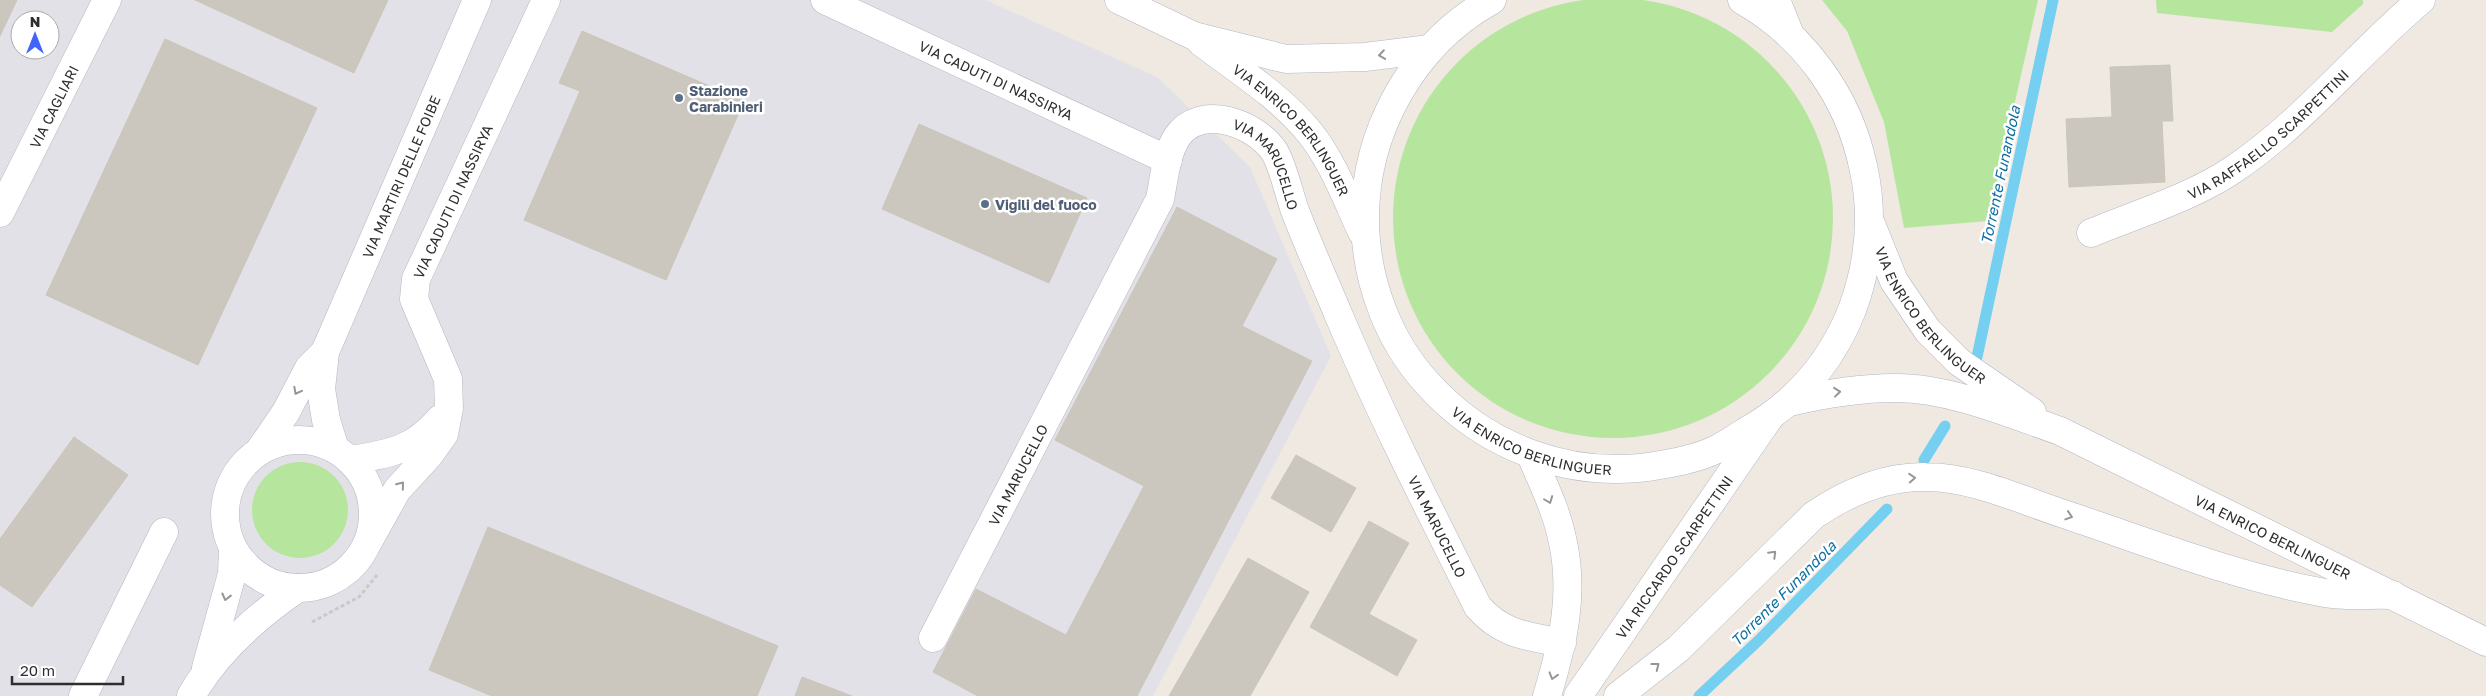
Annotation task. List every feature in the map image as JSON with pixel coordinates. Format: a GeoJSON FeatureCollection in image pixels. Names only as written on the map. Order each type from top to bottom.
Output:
{"type":"FeatureCollection","features":[{"type":"Feature","properties":{"kind":"street","name":"VIA CAGLIARI"},"geometry":{"type":"LineString","coordinates":[[0,214],[107,0]]}},
{"type":"Feature","properties":{"kind":"street","name":"VIA MARTIRI DELLE FOIBE"},"geometry":{"type":"LineString","coordinates":[[343,455],[326,420],[321,389],[325,352],[477,0]]}},
{"type":"Feature","properties":{"kind":"street","name":"VIA CADUTI DI NASSIRYA"},"geometry":{"type":"LineString","coordinates":[[368,542],[397,490],[429,455],[444,434],[449,408],[448,379],[414,299],[416,279],[546,0]]}},
{"type":"Feature","properties":{"kind":"street","name":"VIA CADUTI DI NASSIRYA"},"geometry":{"type":"LineString","coordinates":[[825,0],[1168,160]]}},
{"type":"Feature","properties":{"kind":"street","name":"VIA ENRICO BERLINGUER"},"geometry":{"type":"LineString","coordinates":[[1118,0],[1194,36],[1286,59],[1365,57],[1430,49]]}},
{"type":"Feature","properties":{"kind":"street","name":"VIA ENRICO BERLINGUER"},"geometry":{"type":"LineString","coordinates":[[1492,0],[1467,16],[1430,49],[1408,76],[1391,106],[1378,138],[1369,171],[1365,206],[1366,241],[1377,296],[1401,348],[1417,372],[1457,413],[1480,430],[1531,455],[1567,465],[1604,470],[1642,469],[1679,462],[1715,450],[1779,410],[1828,393],[1860,389],[1896,388],[1923,390],[1995,408],[2060,432],[2486,642]]}},
{"type":"Feature","properties":{"kind":"street","name":"VIA ENRICO BERLINGUER"},"geometry":{"type":"LineString","coordinates":[[1742,0],[1790,35],[1820,69],[1844,109],[1860,152],[1867,189],[1869,219],[1864,268],[1848,318],[1823,363],[1779,410]]}},
{"type":"Feature","properties":{"kind":"street"},"geometry":{"type":"LineString","coordinates":[[1776,0],[1790,35]]}},
{"type":"Feature","properties":{"kind":"street","name":"VIA RAFFAELLO SCARPETTINI"},"geometry":{"type":"LineString","coordinates":[[2091,233],[2205,186],[2233,170],[2286,128],[2416,1]]}},
{"type":"Feature","properties":{"kind":"street","name":"VIA ENRICO BERLINGUER"},"geometry":{"type":"LineString","coordinates":[[1194,36],[1291,112],[1311,134],[1332,166],[1366,241]]}},
{"type":"Feature","properties":{"kind":"street","name":"VIA MARUCELLO"},"geometry":{"type":"LineString","coordinates":[[933,638],[1160,199],[1168,160],[1176,138],[1186,127],[1199,121],[1219,119],[1243,124],[1262,138],[1275,152],[1295,209],[1359,364],[1478,607],[1494,623],[1511,633],[1562,643]]}},
{"type":"Feature","properties":{"kind":"street","name":"VIA ENRICO BERLINGUER"},"geometry":{"type":"LineString","coordinates":[[1869,219],[1894,281],[1928,331],[1959,362],[2060,432]]}},
{"type":"Feature","properties":{"kind":"street","name":"VIA MARTIRI DELLE FOIBE"},"geometry":{"type":"LineString","coordinates":[[260,450],[286,412],[310,368],[325,352]]}},
{"type":"Feature","properties":{"kind":"street"},"geometry":{"type":"LineString","coordinates":[[343,455],[396,452],[414,443],[434,426],[449,408]]}},
{"type":"Feature","properties":{"kind":"street","name":"VIA RICCARDO SCARPETTINI"},"geometry":{"type":"LineString","coordinates":[[1578,696],[1779,410]]}},
{"type":"Feature","properties":{"kind":"street"},"geometry":{"type":"LineString","coordinates":[[303,439],[324,443],[343,455],[358,467],[369,486],[374,506],[373,528],[368,542],[354,565],[338,578],[318,586],[298,588],[282,586],[267,581],[242,562],[233,549],[226,528],[227,498],[231,484],[243,465],[260,450],[280,441],[303,439]]}},
{"type":"Feature","properties":{"kind":"street"},"geometry":{"type":"LineString","coordinates":[[1531,455],[1562,537],[1568,595],[1562,643],[1547,696]]}},
{"type":"Feature","properties":{"kind":"street"},"geometry":{"type":"LineString","coordinates":[[1618,696],[1678,650],[1814,515],[1836,500],[1862,488],[1893,479],[1926,477],[1975,485],[2200,559],[2271,580],[2327,593],[2393,595]]}},
{"type":"Feature","properties":{"kind":"street"},"geometry":{"type":"LineString","coordinates":[[83,696],[164,532]]}},
{"type":"Feature","properties":{"kind":"street"},"geometry":{"type":"LineString","coordinates":[[198,685],[232,574],[233,549]]}},
{"type":"Feature","properties":{"kind":"street"},"geometry":{"type":"LineString","coordinates":[[198,685],[244,632],[274,605],[298,588]]}},
{"type":"Feature","properties":{"kind":"path"},"geometry":{"type":"LineString","coordinates":[[308,624],[359,597],[380,571]]}},
{"type":"Feature","properties":{"kind":"shaded area"},"geometry":{"type":"Polygon","coordinates":[[[0,0],[986,0],[1157,77],[1250,167],[1331,356],[1153,696],[0,696],[0,0]]]}},
{"type":"Feature","properties":{"kind":"green space"},"geometry":{"type":"Polygon","coordinates":[[[1613,-2],[1656,2],[1677,7],[1697,15],[1735,35],[1769,62],[1796,96],[1816,134],[1824,154],[1829,175],[1833,218],[1829,261],[1824,282],[1816,302],[1796,340],[1769,374],[1735,401],[1697,421],[1677,429],[1656,434],[1613,438],[1570,434],[1549,429],[1529,421],[1491,401],[1457,374],[1430,340],[1410,302],[1402,282],[1397,261],[1393,218],[1397,175],[1402,154],[1410,134],[1430,96],[1457,62],[1491,35],[1529,15],[1549,7],[1570,2],[1613,-2]]]}},
{"type":"Feature","properties":{"kind":"green space"},"geometry":{"type":"Polygon","coordinates":[[[1822,0],[2038,0],[1988,221],[1904,228],[1884,122],[1847,31],[1822,0]]]}},
{"type":"Feature","properties":{"kind":"green space"},"geometry":{"type":"Polygon","coordinates":[[[2156,0],[2363,0],[2363,4],[2332,32],[2157,13],[2156,0]]]}},
{"type":"Feature","properties":{"kind":"green space"},"geometry":{"type":"Polygon","coordinates":[[[300,462],[318,466],[334,476],[344,492],[348,510],[344,528],[334,544],[318,554],[300,558],[282,554],[266,544],[256,528],[252,510],[256,492],[266,476],[282,466],[300,462]]]}},
{"type":"Feature","properties":{"kind":"building"},"geometry":{"type":"Polygon","coordinates":[[[0,0],[17,0],[12,10],[10,10],[10,15],[0,36],[0,0]]]}},
{"type":"Feature","properties":{"kind":"building"},"geometry":{"type":"Polygon","coordinates":[[[195,0],[388,0],[354,73],[195,0]]]}},
{"type":"Feature","properties":{"kind":"building"},"geometry":{"type":"Polygon","coordinates":[[[582,31],[744,101],[666,280],[524,220],[580,91],[559,83],[582,31]]]}},
{"type":"Feature","properties":{"kind":"building"},"geometry":{"type":"Polygon","coordinates":[[[165,39],[317,108],[198,365],[46,295],[165,39]]]}},
{"type":"Feature","properties":{"kind":"building"},"geometry":{"type":"Polygon","coordinates":[[[2170,65],[2173,121],[2162,121],[2165,182],[2069,187],[2066,119],[2112,117],[2110,67],[2170,65]]]}},
{"type":"Feature","properties":{"kind":"building","name":"Vigili del fuoco"},"geometry":{"type":"Polygon","coordinates":[[[919,124],[1087,198],[1049,283],[882,209],[919,124]]]}},
{"type":"Feature","properties":{"kind":"building"},"geometry":{"type":"Polygon","coordinates":[[[1177,207],[1277,259],[1242,326],[1312,361],[1137,696],[978,696],[933,672],[976,589],[1066,635],[1144,486],[1055,440],[1177,207]]]}},
{"type":"Feature","properties":{"kind":"building"},"geometry":{"type":"Polygon","coordinates":[[[74,437],[128,475],[32,607],[0,585],[0,539],[74,437]]]}},
{"type":"Feature","properties":{"kind":"building"},"geometry":{"type":"Polygon","coordinates":[[[1296,455],[1356,488],[1331,532],[1271,498],[1296,455]]]}},
{"type":"Feature","properties":{"kind":"building"},"geometry":{"type":"Polygon","coordinates":[[[1369,521],[1409,543],[1369,614],[1417,640],[1397,676],[1310,627],[1369,521]]]}},
{"type":"Feature","properties":{"kind":"building"},"geometry":{"type":"Polygon","coordinates":[[[488,527],[778,646],[757,696],[492,696],[429,670],[488,527]]]}},
{"type":"Feature","properties":{"kind":"building"},"geometry":{"type":"Polygon","coordinates":[[[1248,558],[1309,592],[1250,696],[1169,696],[1248,558]]]}},
{"type":"Feature","properties":{"kind":"building"},"geometry":{"type":"Polygon","coordinates":[[[802,677],[852,696],[795,696],[802,677]]]}},
{"type":"Feature","properties":{"kind":"waterway","name":"Torrente Funandola"},"geometry":{"type":"LineString","coordinates":[[1977,357],[2053,0]]}},
{"type":"Feature","properties":{"kind":"waterway","name":"Torrente Funandola"},"geometry":{"type":"LineString","coordinates":[[1924,460],[1945,426]]}},
{"type":"Feature","properties":{"kind":"waterway","name":"Torrente Funandola"},"geometry":{"type":"LineString","coordinates":[[1699,696],[1759,640],[1887,509]]}},
{"type":"Feature","properties":{"kind":"place","name":"Stazione Carabinieri"},"geometry":{"type":"Point","coordinates":[679,98]}},
{"type":"Feature","properties":{"kind":"place","name":"Vigili del fuoco"},"geometry":{"type":"Point","coordinates":[985,204]}}]}
